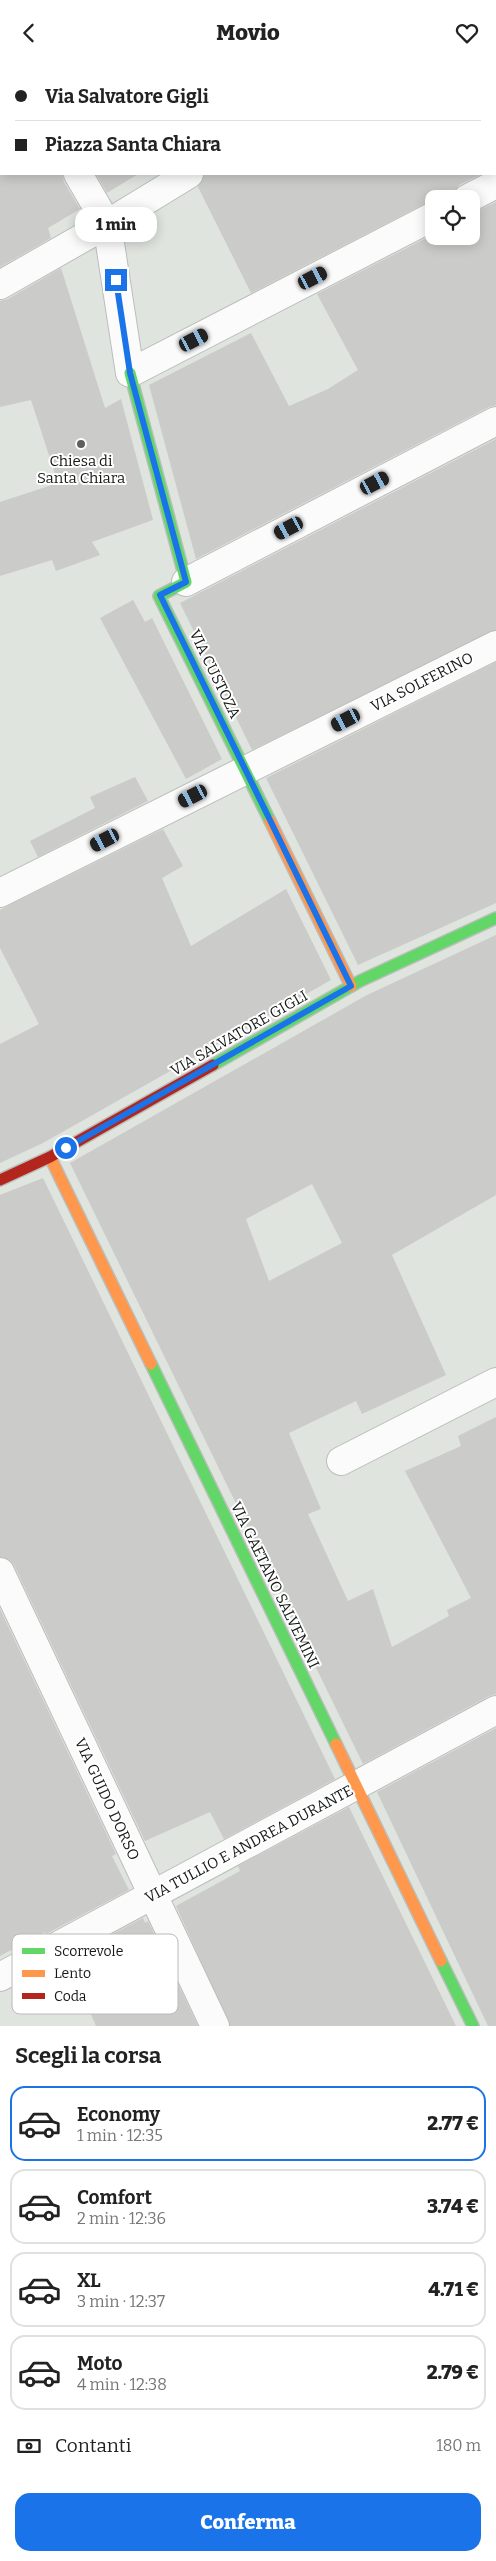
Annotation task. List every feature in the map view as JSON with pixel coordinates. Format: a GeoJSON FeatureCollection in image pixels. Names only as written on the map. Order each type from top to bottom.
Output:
{"type":"FeatureCollection","features":[{"type":"Feature","properties":{"kind":"street"},"geometry":{"type":"LineString","coordinates":[[79,175],[107,224],[130,373],[186,582],[496,421]]}},
{"type":"Feature","properties":{"kind":"street"},"geometry":{"type":"LineString","coordinates":[[0,285],[107,224],[186,175]]}},
{"type":"Feature","properties":{"kind":"street"},"geometry":{"type":"LineString","coordinates":[[480,192],[496,184]]}},
{"type":"Feature","properties":{"kind":"street"},"geometry":{"type":"LineString","coordinates":[[130,373],[425,221]]}},
{"type":"Feature","properties":{"kind":"street","name":"VIA CUSTOZA"},"geometry":{"type":"LineString","coordinates":[[186,582],[160,595],[351,986]]}},
{"type":"Feature","properties":{"kind":"street","name":"VIA SOLFERINO"},"geometry":{"type":"LineString","coordinates":[[0,893],[496,645]]}},
{"type":"Feature","properties":{"kind":"street","name":"VIA SALVATORE GIGLI"},"geometry":{"type":"LineString","coordinates":[[0,1180],[50,1157],[351,986],[496,918]]}},
{"type":"Feature","properties":{"kind":"street","name":"VIA GAETANO SALVEMINI"},"geometry":{"type":"LineString","coordinates":[[50,1157],[472,2026]]}},
{"type":"Feature","properties":{"kind":"street"},"geometry":{"type":"LineString","coordinates":[[340,1461],[496,1382]]}},
{"type":"Feature","properties":{"kind":"street","name":"VIA GUIDO DORSO"},"geometry":{"type":"LineString","coordinates":[[0,1572],[171,1934]]}},
{"type":"Feature","properties":{"kind":"street","name":"VIA TULLIO E ANDREA DURANTE"},"geometry":{"type":"LineString","coordinates":[[80,1934],[496,1710]]}},
{"type":"Feature","properties":{"kind":"street","name":"VIA GUIDO DORSO"},"geometry":{"type":"LineString","coordinates":[[178,1949],[215,2026]]}},
{"type":"Feature","properties":{"kind":"street","name":"VIA TULLIO E ANDREA DURANTE"},"geometry":{"type":"LineString","coordinates":[[0,1977],[12,1971]]}},
{"type":"Feature","properties":{"kind":"building"},"geometry":{"type":"Polygon","coordinates":[[[0,175],[62,175],[64,182],[80,209],[48,228],[51,238],[0,267],[0,175]]]}},
{"type":"Feature","properties":{"kind":"building"},"geometry":{"type":"Polygon","coordinates":[[[97,175],[136,175],[107,193],[97,175]]]}},
{"type":"Feature","properties":{"kind":"building"},"geometry":{"type":"Polygon","coordinates":[[[204,175],[480,175],[459,185],[455,190],[425,190],[425,204],[251,293],[198,187],[204,175]]]}},
{"type":"Feature","properties":{"kind":"building"},"geometry":{"type":"Polygon","coordinates":[[[496,202],[496,405],[196,559],[149,385],[251,333],[289,406],[328,389],[358,370],[317,294],[425,239],[425,245],[480,245],[480,210],[496,202]]]}},
{"type":"Feature","properties":{"kind":"building","name":"Chiesa di Santa Chiara"},"geometry":{"type":"Polygon","coordinates":[[[61,268],[105,408],[121,399],[153,520],[92,542],[100,555],[56,571],[52,560],[0,576],[0,502],[58,483],[31,400],[0,407],[0,301],[8,299],[61,268]]]}},
{"type":"Feature","properties":{"kind":"building"},"geometry":{"type":"Polygon","coordinates":[[[496,439],[496,630],[252,750],[180,603],[496,439]]]}},
{"type":"Feature","properties":{"kind":"building"},"geometry":{"type":"Polygon","coordinates":[[[133,600],[145,622],[152,618],[222,759],[186,779],[100,618],[133,600]]]}},
{"type":"Feature","properties":{"kind":"building"},"geometry":{"type":"Polygon","coordinates":[[[496,662],[496,903],[358,965],[266,778],[496,662]]]}},
{"type":"Feature","properties":{"kind":"building"},"geometry":{"type":"Polygon","coordinates":[[[135,777],[148,801],[38,857],[30,841],[95,808],[90,797],[135,777]]]}},
{"type":"Feature","properties":{"kind":"building"},"geometry":{"type":"Polygon","coordinates":[[[163,829],[183,866],[162,878],[191,946],[286,889],[331,980],[43,1143],[0,1163],[0,1044],[39,1024],[0,948],[0,910],[163,829]]]}},
{"type":"Feature","properties":{"kind":"building"},"geometry":{"type":"Polygon","coordinates":[[[496,935],[496,1195],[392,1255],[446,1375],[362,1414],[356,1401],[289,1433],[321,1509],[308,1514],[348,1601],[373,1589],[392,1647],[449,1616],[447,1610],[471,1598],[405,1471],[461,1446],[458,1436],[496,1417],[496,1694],[363,1764],[70,1163],[367,995],[496,935]],[[312,1184],[246,1219],[269,1281],[342,1243],[312,1184]]]}},
{"type":"Feature","properties":{"kind":"building"},"geometry":{"type":"Polygon","coordinates":[[[43,1178],[335,1779],[224,1839],[210,1812],[145,1841],[14,1565],[8,1559],[0,1557],[0,1195],[43,1178]]]}},
{"type":"Feature","properties":{"kind":"building"},"geometry":{"type":"Polygon","coordinates":[[[0,1609],[116,1854],[112,1856],[129,1890],[46,1934],[45,1932],[41,1934],[12,1934],[12,1950],[0,1956],[0,1609]]]}},
{"type":"Feature","properties":{"kind":"building"},"geometry":{"type":"Polygon","coordinates":[[[496,1728],[496,2026],[488,2026],[377,1792],[496,1728]]]}},
{"type":"Feature","properties":{"kind":"building"},"geometry":{"type":"Polygon","coordinates":[[[349,1807],[456,2026],[230,2026],[176,1906],[240,1871],[238,1866],[349,1807]]]}},
{"type":"Feature","properties":{"kind":"building"},"geometry":{"type":"Polygon","coordinates":[[[143,1918],[145,1923],[148,1921],[154,1934],[113,1934],[143,1918]]]}},
{"type":"Feature","properties":{"kind":"building"},"geometry":{"type":"Polygon","coordinates":[[[178,1984],[198,2026],[96,2026],[91,2014],[178,2014],[178,1984]]]}},
{"type":"Feature","properties":{"kind":"traffic: fast"},"geometry":{"type":"LineString","coordinates":[[130,373],[186,582],[159,596],[270,821]]}},
{"type":"Feature","properties":{"kind":"traffic: fast"},"geometry":{"type":"LineString","coordinates":[[213,1065],[360,981],[496,918]]}},
{"type":"Feature","properties":{"kind":"traffic: fast"},"geometry":{"type":"LineString","coordinates":[[151,1364],[336,1744]]}},
{"type":"Feature","properties":{"kind":"traffic: fast"},"geometry":{"type":"LineString","coordinates":[[441,1961],[473,2026]]}},
{"type":"Feature","properties":{"kind":"traffic: slow"},"geometry":{"type":"LineString","coordinates":[[270,821],[351,986]]}},
{"type":"Feature","properties":{"kind":"traffic: slow"},"geometry":{"type":"LineString","coordinates":[[50,1157],[151,1364]]}},
{"type":"Feature","properties":{"kind":"traffic: slow"},"geometry":{"type":"LineString","coordinates":[[336,1744],[441,1961]]}},
{"type":"Feature","properties":{"kind":"traffic: jam"},"geometry":{"type":"LineString","coordinates":[[0,1180],[50,1157],[213,1065]]}},
{"type":"Feature","properties":{"kind":"place","name":"Chiesa di Santa Chiara"},"geometry":{"type":"Point","coordinates":[81,444]}},
{"type":"Feature","properties":{"kind":"route"},"geometry":{"type":"LineString","coordinates":[[66,1148],[231,1056],[351,986],[160,595],[186,582],[130,373],[116,280]]}}]}
